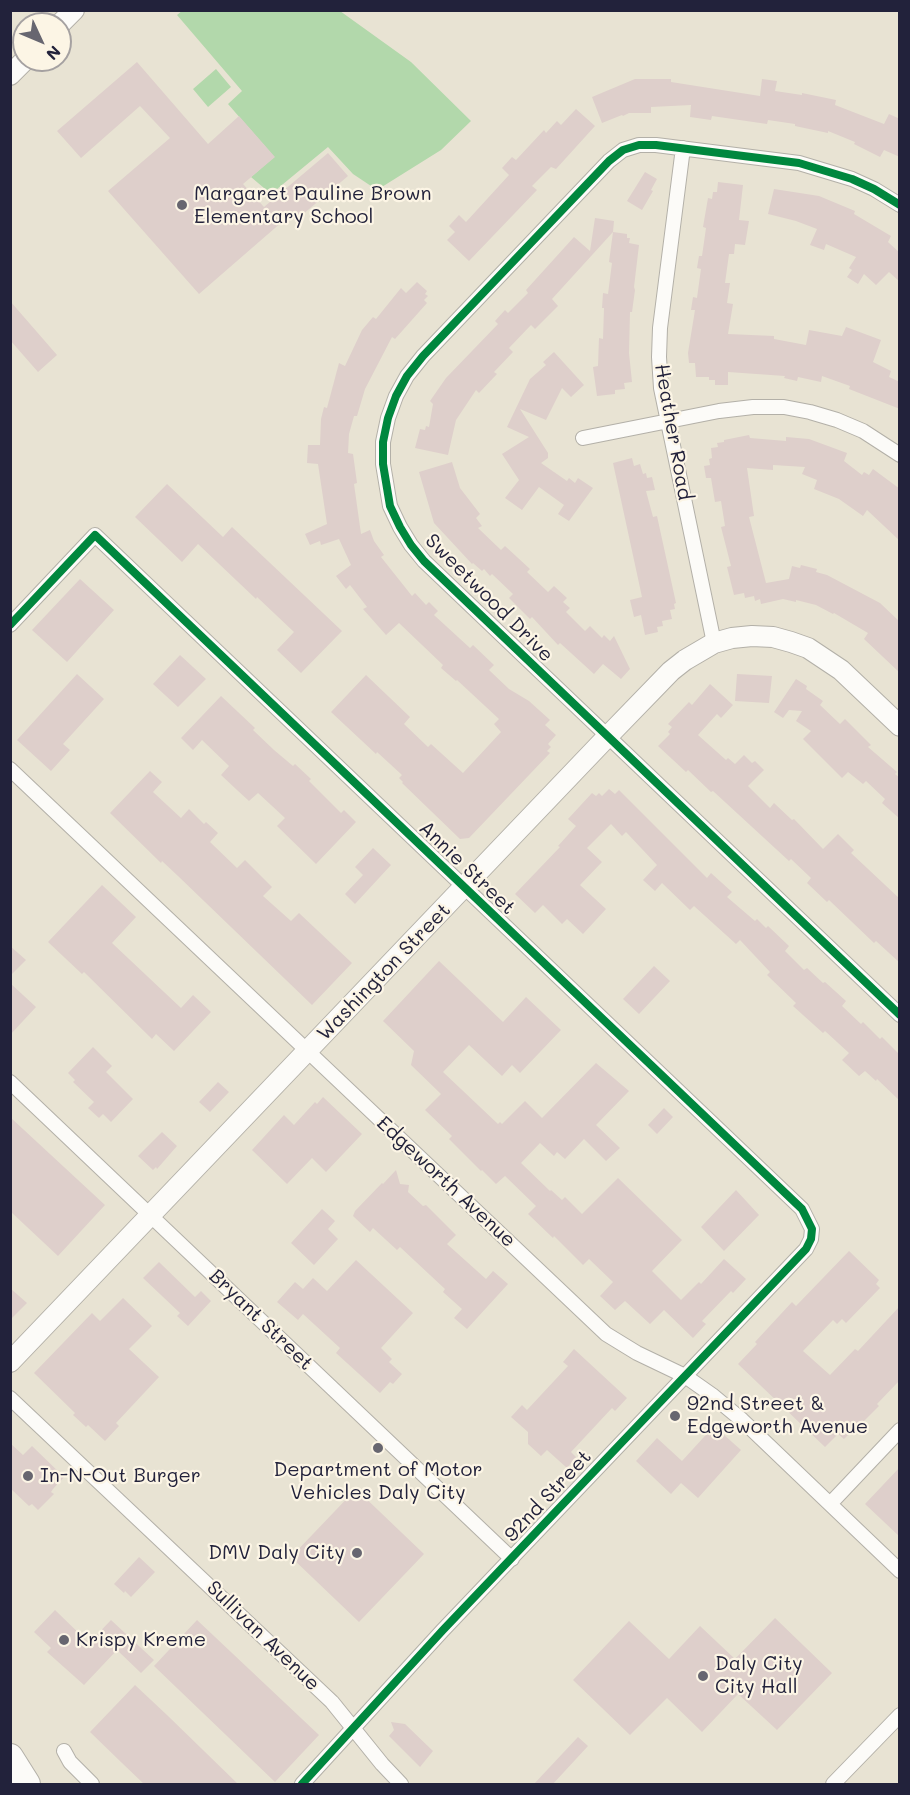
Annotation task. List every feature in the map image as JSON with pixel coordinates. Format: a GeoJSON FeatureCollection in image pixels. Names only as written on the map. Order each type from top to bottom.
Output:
{"type":"FeatureCollection","features":[{"type":"Feature","properties":{"kind":"highway"},"geometry":{"type":"LineString","coordinates":[[10,1757],[27,1785]]}},
{"type":"Feature","properties":{"kind":"street","name":"Sweetwood Drive"},"geometry":{"type":"LineString","coordinates":[[900,205],[874,189],[827,170],[799,163],[656,144],[639,145],[623,150],[609,161],[423,356],[407,376],[396,396],[383,442],[385,484],[390,506],[411,545],[441,577],[607,737],[900,1015]]}},
{"type":"Feature","properties":{"kind":"street","name":"Heather Road"},"geometry":{"type":"LineString","coordinates":[[683,148],[660,328],[659,357],[661,388],[714,643]]}},
{"type":"Feature","properties":{"kind":"street"},"geometry":{"type":"LineString","coordinates":[[583,438],[719,411],[753,407],[784,408],[810,412],[837,420],[863,431],[900,455]]}},
{"type":"Feature","properties":{"kind":"street","name":"Annie Street"},"geometry":{"type":"LineString","coordinates":[[10,625],[95,535],[802,1209],[812,1229]]}},
{"type":"Feature","properties":{"kind":"street","name":"Washington Street"},"geometry":{"type":"LineString","coordinates":[[10,1362],[607,737],[671,671],[698,651],[714,643],[752,636],[773,637],[808,648],[840,670],[900,726]]}},
{"type":"Feature","properties":{"kind":"street","name":"Edgeworth Avenue"},"geometry":{"type":"LineString","coordinates":[[10,769],[606,1334],[629,1349],[685,1376],[712,1395],[742,1420],[900,1571]]}},
{"type":"Feature","properties":{"kind":"street","name":"Bryant Street"},"geometry":{"type":"LineString","coordinates":[[10,1082],[512,1559]]}},
{"type":"Feature","properties":{"kind":"street","name":"92nd Street"},"geometry":{"type":"LineString","coordinates":[[302,1785],[443,1630],[806,1249],[811,1239],[812,1229]]}},
{"type":"Feature","properties":{"kind":"street","name":"Sullivan Avenue"},"geometry":{"type":"LineString","coordinates":[[10,1398],[332,1702],[401,1785]]}},
{"type":"Feature","properties":{"kind":"street"},"geometry":{"type":"LineString","coordinates":[[830,1504],[900,1430]]}},
{"type":"Feature","properties":{"kind":"street"},"geometry":{"type":"LineString","coordinates":[[833,1785],[900,1715]]}},
{"type":"Feature","properties":{"kind":"street"},"geometry":{"type":"LineString","coordinates":[[64,1751],[70,1762],[92,1785]]}},
{"type":"Feature","properties":{"kind":"green space"},"geometry":{"type":"Polygon","coordinates":[[[183,10],[340,11],[411,62],[471,121],[441,150],[377,190],[353,174],[328,147],[271,194],[251,177],[274,157],[228,104],[242,91],[177,15],[183,10]]]}},
{"type":"Feature","properties":{"kind":"green space"},"geometry":{"type":"Polygon","coordinates":[[[216,69],[231,87],[208,107],[193,89],[216,69]]]}},
{"type":"Feature","properties":{"kind":"building"},"geometry":{"type":"Polygon","coordinates":[[[137,62],[208,144],[239,116],[275,157],[243,184],[264,207],[328,153],[348,176],[295,221],[290,215],[199,294],[108,191],[170,138],[140,106],[81,158],[57,131],[137,62]]]}},
{"type":"Feature","properties":{"kind":"building"},"geometry":{"type":"Polygon","coordinates":[[[635,79],[671,79],[671,82],[760,96],[762,79],[777,81],[775,91],[802,95],[802,93],[836,100],[835,105],[884,124],[889,114],[900,119],[900,157],[884,150],[880,157],[854,144],[855,142],[828,131],[828,133],[795,126],[795,124],[768,120],[767,124],[712,116],[711,120],[690,117],[691,105],[651,107],[651,113],[629,113],[602,123],[592,97],[635,79]]]}},
{"type":"Feature","properties":{"kind":"building"},"geometry":{"type":"Polygon","coordinates":[[[576,109],[595,126],[556,169],[551,167],[532,186],[537,190],[469,261],[447,240],[455,232],[449,226],[459,215],[466,222],[509,175],[502,168],[512,157],[516,160],[544,130],[546,133],[557,121],[561,125],[576,109]]]}},
{"type":"Feature","properties":{"kind":"building"},"geometry":{"type":"Polygon","coordinates":[[[645,172],[657,179],[642,210],[627,201],[645,172]]]}},
{"type":"Feature","properties":{"kind":"building"},"geometry":{"type":"Polygon","coordinates":[[[718,182],[743,185],[739,220],[749,221],[745,245],[735,244],[734,254],[729,254],[725,283],[730,283],[727,303],[733,304],[728,334],[774,336],[774,339],[806,345],[809,330],[842,336],[846,327],[881,340],[873,362],[891,371],[889,377],[900,382],[900,409],[822,376],[821,382],[798,377],[797,381],[784,378],[785,376],[728,372],[728,385],[715,385],[715,380],[709,380],[709,377],[696,377],[695,363],[689,363],[688,353],[695,310],[691,310],[693,297],[697,298],[701,269],[697,268],[699,256],[702,256],[706,228],[703,227],[708,198],[712,199],[713,192],[717,192],[718,182]]]}},
{"type":"Feature","properties":{"kind":"building"},"geometry":{"type":"Polygon","coordinates":[[[774,189],[819,196],[855,211],[854,214],[891,236],[888,242],[900,253],[900,282],[889,272],[876,285],[864,274],[858,284],[847,277],[852,270],[849,268],[856,257],[826,244],[824,250],[810,245],[817,229],[768,214],[774,189]]]}},
{"type":"Feature","properties":{"kind":"building"},"geometry":{"type":"Polygon","coordinates":[[[595,218],[614,221],[613,232],[552,299],[558,306],[535,329],[531,325],[509,348],[513,352],[494,372],[497,374],[479,393],[476,390],[456,420],[448,455],[415,448],[420,429],[425,430],[426,426],[429,427],[433,404],[430,401],[446,378],[498,324],[495,321],[505,310],[508,313],[528,293],[526,290],[574,237],[590,251],[595,218]]]}},
{"type":"Feature","properties":{"kind":"building"},"geometry":{"type":"Polygon","coordinates":[[[613,232],[627,234],[627,238],[630,238],[629,243],[639,245],[635,290],[632,312],[630,312],[629,353],[632,382],[624,383],[625,389],[615,390],[615,394],[597,396],[593,367],[598,366],[599,338],[603,339],[603,293],[608,294],[613,232]]]}},
{"type":"Feature","properties":{"kind":"building"},"geometry":{"type":"Polygon","coordinates":[[[417,282],[427,291],[425,294],[428,296],[424,300],[427,303],[395,339],[392,337],[365,389],[349,434],[348,453],[353,454],[357,483],[354,484],[361,534],[370,530],[374,541],[384,555],[381,557],[412,596],[415,593],[426,605],[429,602],[438,611],[434,615],[470,648],[473,645],[494,665],[489,670],[509,689],[529,701],[550,720],[545,725],[556,735],[548,744],[551,747],[547,751],[550,753],[469,838],[460,839],[402,783],[399,778],[402,775],[331,712],[366,675],[410,717],[404,724],[428,747],[431,744],[463,773],[501,732],[494,724],[499,719],[441,668],[443,665],[399,623],[386,635],[363,609],[367,607],[350,585],[346,589],[336,576],[351,565],[339,539],[321,545],[320,541],[310,545],[305,534],[327,524],[318,464],[307,463],[308,445],[320,445],[321,419],[324,407],[327,408],[339,363],[345,366],[362,330],[373,317],[376,319],[401,288],[406,293],[417,282]]]}},
{"type":"Feature","properties":{"kind":"building"},"geometry":{"type":"Polygon","coordinates":[[[10,301],[57,355],[38,372],[10,340],[10,301]]]}},
{"type":"Feature","properties":{"kind":"building"},"geometry":{"type":"Polygon","coordinates":[[[554,352],[584,385],[571,397],[562,388],[546,420],[520,409],[548,453],[548,458],[541,463],[567,481],[569,478],[575,483],[578,478],[593,488],[569,521],[558,514],[564,505],[539,487],[522,510],[505,498],[519,480],[502,454],[529,437],[507,427],[530,379],[546,365],[543,362],[554,352]]]}},
{"type":"Feature","properties":{"kind":"building"},"geometry":{"type":"Polygon","coordinates":[[[749,435],[750,438],[786,441],[786,437],[809,439],[847,453],[844,461],[862,475],[864,472],[869,475],[873,469],[900,489],[900,541],[867,510],[863,516],[839,499],[814,489],[817,480],[802,474],[805,467],[773,465],[773,470],[747,468],[754,516],[749,517],[766,583],[789,579],[792,566],[800,568],[801,565],[817,569],[816,572],[827,575],[880,603],[900,622],[900,673],[864,639],[868,633],[834,613],[796,600],[796,602],[783,599],[761,604],[760,599],[755,601],[754,596],[745,598],[744,593],[734,595],[727,567],[731,566],[721,527],[725,526],[721,501],[715,502],[711,478],[706,478],[704,466],[710,465],[711,448],[718,447],[717,443],[749,435]]]}},
{"type":"Feature","properties":{"kind":"building"},"geometry":{"type":"Polygon","coordinates":[[[632,458],[634,466],[640,464],[643,474],[646,473],[647,478],[652,477],[655,490],[646,491],[653,517],[657,516],[676,603],[674,604],[675,609],[670,610],[672,619],[662,621],[663,626],[657,627],[658,632],[645,635],[641,615],[634,617],[630,600],[642,597],[613,463],[632,458]]]}},
{"type":"Feature","properties":{"kind":"building"},"geometry":{"type":"Polygon","coordinates":[[[452,462],[460,488],[480,514],[476,518],[482,526],[478,528],[501,550],[505,546],[530,569],[527,572],[548,592],[554,586],[567,598],[563,602],[570,608],[566,612],[585,631],[590,626],[602,638],[604,635],[610,641],[614,636],[630,669],[621,679],[603,664],[594,674],[560,643],[558,645],[532,617],[530,619],[509,598],[513,594],[492,574],[490,576],[484,569],[482,571],[472,564],[434,523],[419,472],[452,462]]]}},
{"type":"Feature","properties":{"kind":"building"},"geometry":{"type":"Polygon","coordinates":[[[167,484],[223,537],[232,527],[342,631],[301,673],[277,650],[294,632],[257,597],[256,599],[198,544],[182,562],[135,517],[167,484]]]}},
{"type":"Feature","properties":{"kind":"building"},"geometry":{"type":"Polygon","coordinates":[[[80,579],[114,610],[67,662],[32,630],[80,579]]]}},
{"type":"Feature","properties":{"kind":"building"},"geometry":{"type":"Polygon","coordinates":[[[180,655],[206,679],[178,707],[153,684],[180,655]]]}},
{"type":"Feature","properties":{"kind":"building"},"geometry":{"type":"Polygon","coordinates":[[[77,674],[104,699],[63,744],[70,750],[51,771],[17,740],[77,674]]]}},
{"type":"Feature","properties":{"kind":"building"},"geometry":{"type":"Polygon","coordinates":[[[737,674],[772,676],[769,703],[735,701],[737,674]]]}},
{"type":"Feature","properties":{"kind":"building"},"geometry":{"type":"Polygon","coordinates":[[[796,679],[823,701],[820,705],[840,724],[845,719],[871,745],[868,747],[897,772],[895,774],[900,778],[900,819],[882,803],[885,799],[866,781],[863,784],[848,772],[842,778],[803,739],[811,731],[796,721],[802,711],[789,710],[783,718],[774,712],[796,679]]]}},
{"type":"Feature","properties":{"kind":"building"},"geometry":{"type":"Polygon","coordinates":[[[710,684],[733,705],[721,718],[717,714],[698,735],[726,760],[728,758],[735,764],[744,755],[752,763],[755,761],[764,770],[748,786],[770,808],[774,803],[792,820],[794,819],[823,849],[838,834],[854,850],[851,853],[900,899],[900,963],[807,883],[811,878],[791,859],[789,861],[713,791],[711,792],[688,770],[686,772],[658,746],[670,734],[668,732],[672,727],[668,724],[689,702],[692,705],[710,684]]]}},
{"type":"Feature","properties":{"kind":"building"},"geometry":{"type":"Polygon","coordinates":[[[221,696],[255,728],[253,730],[274,750],[293,766],[295,764],[311,779],[309,781],[341,813],[344,810],[356,822],[316,864],[277,826],[285,818],[258,793],[249,801],[221,775],[229,766],[202,740],[193,750],[181,738],[221,696]]]}},
{"type":"Feature","properties":{"kind":"building"},"geometry":{"type":"Polygon","coordinates":[[[150,771],[162,782],[153,792],[181,818],[189,809],[204,824],[206,822],[218,833],[210,842],[237,868],[245,860],[272,887],[263,896],[291,921],[299,913],[352,963],[312,1005],[110,813],[150,771]]]}},
{"type":"Feature","properties":{"kind":"building"},"geometry":{"type":"Polygon","coordinates":[[[609,789],[615,794],[619,790],[707,878],[711,873],[732,892],[727,897],[755,921],[757,919],[766,928],[768,926],[789,946],[785,951],[804,970],[807,968],[823,983],[825,982],[846,1001],[842,1006],[880,1039],[882,1037],[899,1054],[900,1101],[877,1079],[876,1081],[865,1071],[859,1076],[842,1060],[849,1053],[793,1006],[796,1003],[767,975],[770,972],[740,940],[736,944],[694,906],[690,910],[662,883],[655,891],[643,880],[657,865],[626,832],[622,836],[611,824],[587,848],[602,862],[580,885],[606,909],[583,934],[567,919],[562,924],[543,905],[535,913],[515,894],[560,847],[558,846],[576,826],[568,819],[592,793],[596,796],[599,793],[602,796],[609,789]]]}},
{"type":"Feature","properties":{"kind":"building"},"geometry":{"type":"Polygon","coordinates":[[[373,848],[391,865],[355,904],[345,894],[363,875],[355,867],[373,848]]]}},
{"type":"Feature","properties":{"kind":"building"},"geometry":{"type":"Polygon","coordinates":[[[102,885],[136,917],[112,943],[181,1008],[193,995],[211,1012],[174,1051],[156,1034],[152,1039],[84,972],[82,974],[48,942],[102,885]]]}},
{"type":"Feature","properties":{"kind":"building"},"geometry":{"type":"Polygon","coordinates":[[[10,946],[26,960],[10,976],[10,946]]]}},
{"type":"Feature","properties":{"kind":"building"},"geometry":{"type":"Polygon","coordinates":[[[439,961],[503,1022],[526,997],[561,1030],[520,1073],[512,1065],[502,1076],[469,1045],[443,1072],[498,1124],[500,1122],[502,1124],[525,1101],[542,1118],[596,1063],[629,1091],[596,1125],[620,1148],[606,1161],[584,1139],[565,1159],[557,1152],[554,1156],[540,1143],[521,1163],[550,1191],[562,1200],[565,1197],[582,1214],[618,1178],[682,1240],[652,1271],[681,1300],[699,1282],[701,1284],[724,1259],[746,1279],[702,1321],[706,1324],[693,1338],[664,1310],[650,1324],[625,1301],[615,1310],[600,1296],[613,1282],[589,1259],[583,1265],[554,1236],[553,1238],[528,1214],[536,1206],[505,1176],[496,1184],[449,1139],[452,1136],[425,1110],[441,1094],[411,1065],[414,1051],[383,1021],[439,961]]]}},
{"type":"Feature","properties":{"kind":"building"},"geometry":{"type":"Polygon","coordinates":[[[654,966],[670,981],[639,1014],[623,999],[654,966]]]}},
{"type":"Feature","properties":{"kind":"building"},"geometry":{"type":"Polygon","coordinates":[[[10,983],[36,1007],[10,1035],[10,983]]]}},
{"type":"Feature","properties":{"kind":"building"},"geometry":{"type":"Polygon","coordinates":[[[93,1047],[112,1066],[106,1072],[133,1099],[111,1122],[103,1114],[99,1118],[88,1108],[94,1102],[73,1082],[75,1080],[68,1073],[93,1047]]]}},
{"type":"Feature","properties":{"kind":"building"},"geometry":{"type":"Polygon","coordinates":[[[218,1082],[229,1092],[210,1112],[199,1102],[218,1082]]]}},
{"type":"Feature","properties":{"kind":"building"},"geometry":{"type":"Polygon","coordinates":[[[323,1097],[362,1134],[326,1172],[312,1158],[287,1184],[252,1150],[284,1115],[294,1125],[315,1102],[317,1104],[323,1097]]]}},
{"type":"Feature","properties":{"kind":"building"},"geometry":{"type":"Polygon","coordinates":[[[664,1108],[673,1117],[657,1134],[648,1125],[664,1108]]]}},
{"type":"Feature","properties":{"kind":"building"},"geometry":{"type":"Polygon","coordinates":[[[10,1117],[105,1205],[58,1256],[10,1211],[10,1117]]]}},
{"type":"Feature","properties":{"kind":"building"},"geometry":{"type":"Polygon","coordinates":[[[162,1132],[177,1146],[157,1169],[156,1167],[153,1170],[138,1156],[162,1132]]]}},
{"type":"Feature","properties":{"kind":"building"},"geometry":{"type":"Polygon","coordinates":[[[396,1170],[400,1184],[409,1185],[408,1192],[423,1206],[426,1205],[456,1235],[447,1244],[486,1279],[493,1271],[508,1284],[467,1329],[454,1318],[462,1309],[443,1292],[445,1289],[400,1247],[397,1250],[373,1228],[370,1232],[353,1216],[355,1211],[396,1170]]]}},
{"type":"Feature","properties":{"kind":"building"},"geometry":{"type":"Polygon","coordinates":[[[736,1190],[759,1215],[724,1251],[701,1227],[736,1190]]]}},
{"type":"Feature","properties":{"kind":"building"},"geometry":{"type":"Polygon","coordinates":[[[322,1209],[335,1221],[328,1229],[338,1239],[314,1265],[291,1243],[322,1209]]]}},
{"type":"Feature","properties":{"kind":"building"},"geometry":{"type":"Polygon","coordinates":[[[849,1251],[879,1280],[876,1284],[880,1288],[846,1323],[842,1319],[837,1324],[833,1320],[803,1351],[830,1375],[855,1349],[858,1351],[900,1306],[900,1380],[877,1404],[879,1406],[852,1433],[844,1439],[838,1434],[825,1447],[738,1364],[792,1302],[796,1306],[849,1251]]]}},
{"type":"Feature","properties":{"kind":"building"},"geometry":{"type":"Polygon","coordinates":[[[356,1260],[413,1313],[381,1348],[392,1359],[389,1362],[402,1374],[380,1393],[336,1353],[340,1348],[303,1314],[298,1320],[277,1302],[295,1282],[303,1289],[313,1278],[327,1291],[356,1260]]]}},
{"type":"Feature","properties":{"kind":"building"},"geometry":{"type":"Polygon","coordinates":[[[159,1262],[195,1297],[201,1291],[211,1301],[188,1326],[177,1316],[180,1313],[143,1278],[159,1262]]]}},
{"type":"Feature","properties":{"kind":"building"},"geometry":{"type":"Polygon","coordinates":[[[10,1288],[27,1303],[10,1320],[10,1288]]]}},
{"type":"Feature","properties":{"kind":"building"},"geometry":{"type":"Polygon","coordinates":[[[123,1298],[152,1326],[129,1349],[159,1377],[116,1423],[119,1426],[105,1441],[73,1415],[75,1413],[34,1373],[92,1313],[100,1321],[123,1298]]]}},
{"type":"Feature","properties":{"kind":"building"},"geometry":{"type":"Polygon","coordinates":[[[574,1349],[627,1398],[615,1411],[612,1408],[571,1452],[576,1457],[567,1468],[547,1450],[541,1456],[528,1444],[528,1432],[511,1417],[522,1405],[527,1410],[568,1366],[563,1362],[574,1349]]]}},
{"type":"Feature","properties":{"kind":"building"},"geometry":{"type":"Polygon","coordinates":[[[714,1426],[741,1450],[698,1498],[681,1483],[671,1494],[636,1461],[657,1438],[682,1461],[714,1426]]]}},
{"type":"Feature","properties":{"kind":"building","name":"In-N-Out Burger"},"geometry":{"type":"Polygon","coordinates":[[[10,1443],[23,1455],[32,1446],[64,1477],[51,1492],[54,1494],[38,1510],[32,1504],[29,1506],[10,1488],[10,1443]]]}},
{"type":"Feature","properties":{"kind":"building"},"geometry":{"type":"Polygon","coordinates":[[[900,1467],[900,1537],[865,1504],[900,1467]]]}},
{"type":"Feature","properties":{"kind":"building"},"geometry":{"type":"Polygon","coordinates":[[[356,1489],[424,1554],[359,1622],[291,1557],[356,1489]]]}},
{"type":"Feature","properties":{"kind":"building"},"geometry":{"type":"Polygon","coordinates":[[[139,1557],[155,1572],[131,1597],[114,1584],[139,1557]]]}},
{"type":"Feature","properties":{"kind":"building","name":"Krispy Kreme"},"geometry":{"type":"Polygon","coordinates":[[[55,1610],[89,1643],[111,1620],[154,1660],[141,1673],[117,1650],[84,1685],[47,1652],[51,1648],[34,1632],[55,1610]]]}},
{"type":"Feature","properties":{"kind":"building","name":"Daly City City Hall"},"geometry":{"type":"Polygon","coordinates":[[[775,1618],[832,1673],[777,1730],[738,1694],[702,1732],[667,1698],[630,1735],[573,1680],[629,1621],[669,1659],[700,1626],[735,1659],[775,1618]]]}},
{"type":"Feature","properties":{"kind":"building"},"geometry":{"type":"Polygon","coordinates":[[[197,1620],[319,1735],[275,1782],[154,1666],[197,1620]]]}},
{"type":"Feature","properties":{"kind":"building"},"geometry":{"type":"Polygon","coordinates":[[[135,1685],[239,1785],[145,1785],[122,1763],[90,1732],[135,1685]]]}},
{"type":"Feature","properties":{"kind":"building"},"geometry":{"type":"Polygon","coordinates":[[[391,1722],[405,1724],[433,1751],[420,1767],[389,1736],[394,1730],[391,1722]]]}},
{"type":"Feature","properties":{"kind":"building"},"geometry":{"type":"Polygon","coordinates":[[[578,1737],[588,1746],[552,1785],[533,1785],[578,1737]]]}},
{"type":"Feature","properties":{"kind":"cycle path"},"geometry":{"type":"LineString","coordinates":[[900,205],[852,179],[799,163],[656,145],[639,145],[623,150],[609,161],[423,356],[407,376],[396,396],[383,442],[383,464],[390,506],[411,545],[424,561],[900,1015]]}},
{"type":"Feature","properties":{"kind":"cycle path"},"geometry":{"type":"LineString","coordinates":[[10,625],[95,535],[802,1209],[812,1229],[811,1239],[806,1249],[443,1630],[302,1784]]}},
{"type":"Feature","properties":{"kind":"place","name":"Margaret Pauline Brown Elementary School"},"geometry":{"type":"Point","coordinates":[182,205]}},
{"type":"Feature","properties":{"kind":"place","name":"92nd Street & Edgeworth Avenue"},"geometry":{"type":"Point","coordinates":[675,1416]}},
{"type":"Feature","properties":{"kind":"place","name":"Department of Motor Vehicles Daly City"},"geometry":{"type":"Point","coordinates":[378,1448]}},
{"type":"Feature","properties":{"kind":"place","name":"In-N-Out Burger"},"geometry":{"type":"Point","coordinates":[28,1476]}},
{"type":"Feature","properties":{"kind":"place","name":"DMV Daly City"},"geometry":{"type":"Point","coordinates":[357,1553]}},
{"type":"Feature","properties":{"kind":"place","name":"Krispy Kreme"},"geometry":{"type":"Point","coordinates":[64,1640]}},
{"type":"Feature","properties":{"kind":"place","name":"Daly City City Hall"},"geometry":{"type":"Point","coordinates":[703,1676]}}]}
